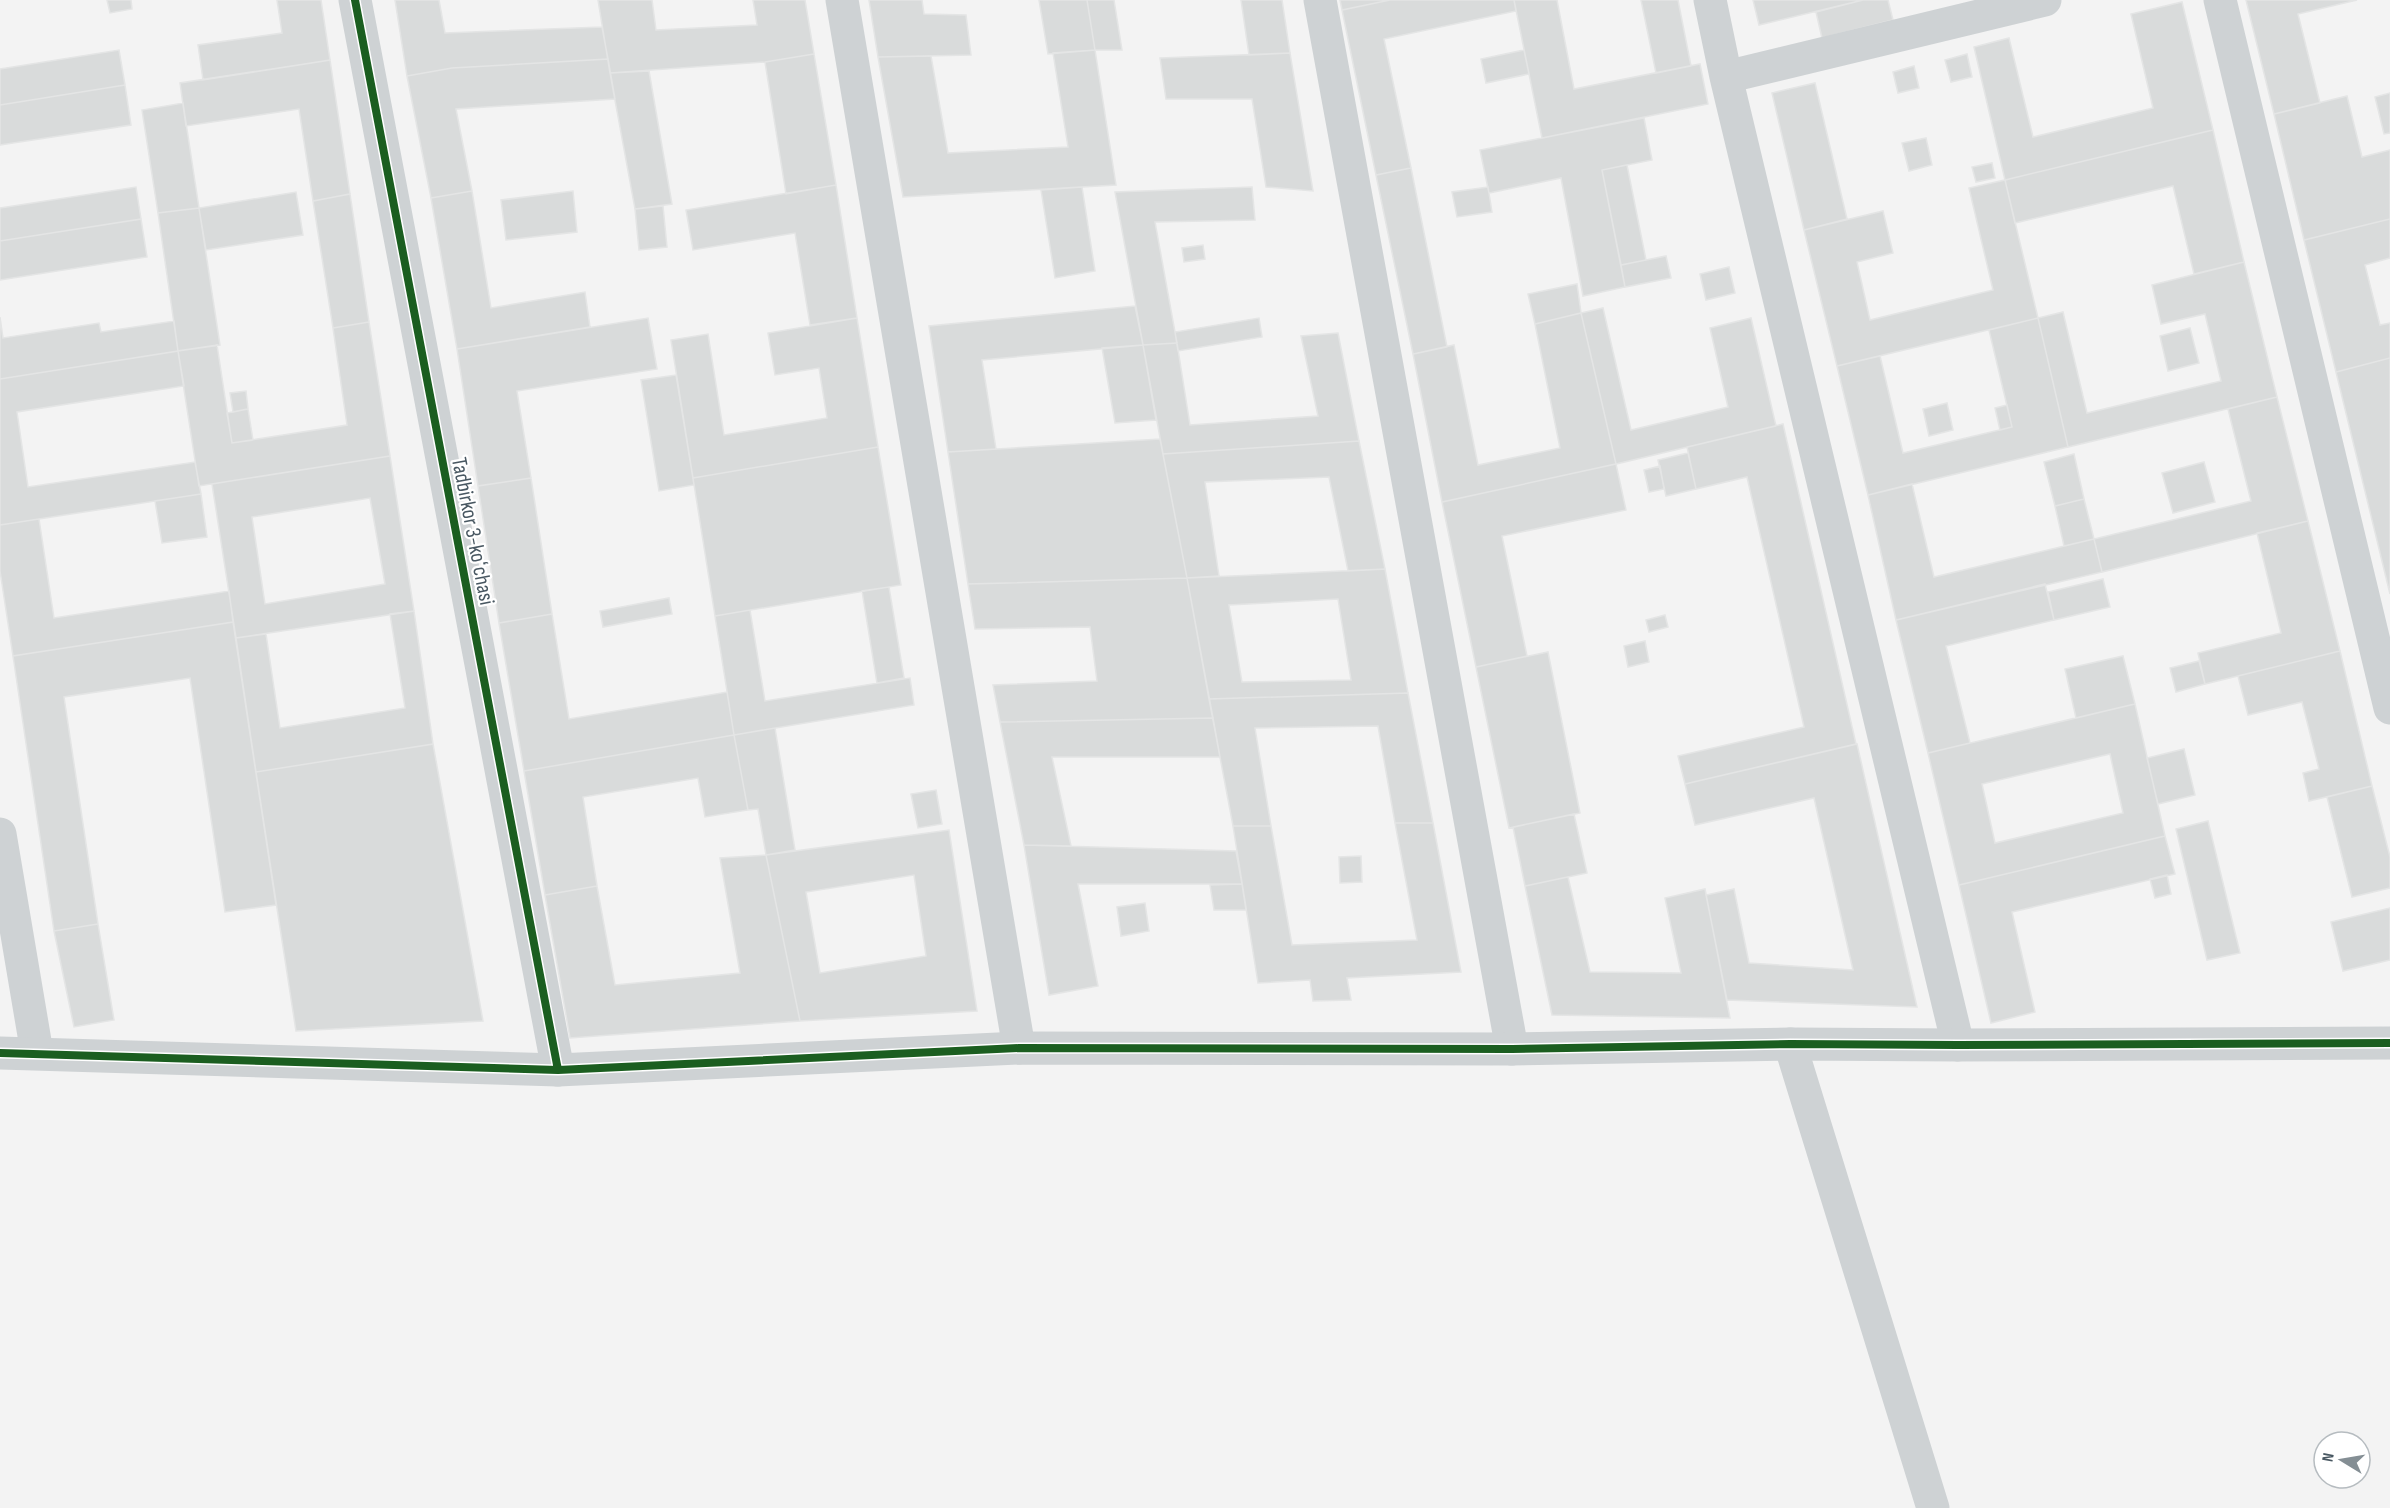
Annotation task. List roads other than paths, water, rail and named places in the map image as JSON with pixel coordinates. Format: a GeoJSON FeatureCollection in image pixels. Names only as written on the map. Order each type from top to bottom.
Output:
{"type":"FeatureCollection","features":[{"type":"Feature","properties":{"kind":"street","name":"Tadbirkor 3-koʻchasi"},"geometry":{"type":"LineString","coordinates":[[355,0],[558,1070]]}},
{"type":"Feature","properties":{"kind":"street"},"geometry":{"type":"LineString","coordinates":[[842,0],[1019,1048]]}},
{"type":"Feature","properties":{"kind":"street"},"geometry":{"type":"LineString","coordinates":[[1320,0],[1512,1049]]}},
{"type":"Feature","properties":{"kind":"street"},"geometry":{"type":"LineString","coordinates":[[1710,0],[1726,77],[1958,1046]]}},
{"type":"Feature","properties":{"kind":"street"},"geometry":{"type":"LineString","coordinates":[[1726,77],[2045,0]]}},
{"type":"Feature","properties":{"kind":"street"},"geometry":{"type":"LineString","coordinates":[[2220,0],[2390,708]]}},
{"type":"Feature","properties":{"kind":"street"},"geometry":{"type":"LineString","coordinates":[[0,834],[37,1053]]}},
{"type":"Feature","properties":{"kind":"street"},"geometry":{"type":"LineString","coordinates":[[0,1053],[558,1070],[1019,1048],[1512,1049],[1790,1044],[1958,1046],[2390,1043]]}},
{"type":"Feature","properties":{"kind":"street"},"geometry":{"type":"LineString","coordinates":[[1790,1044],[1933,1508]]}}]}
